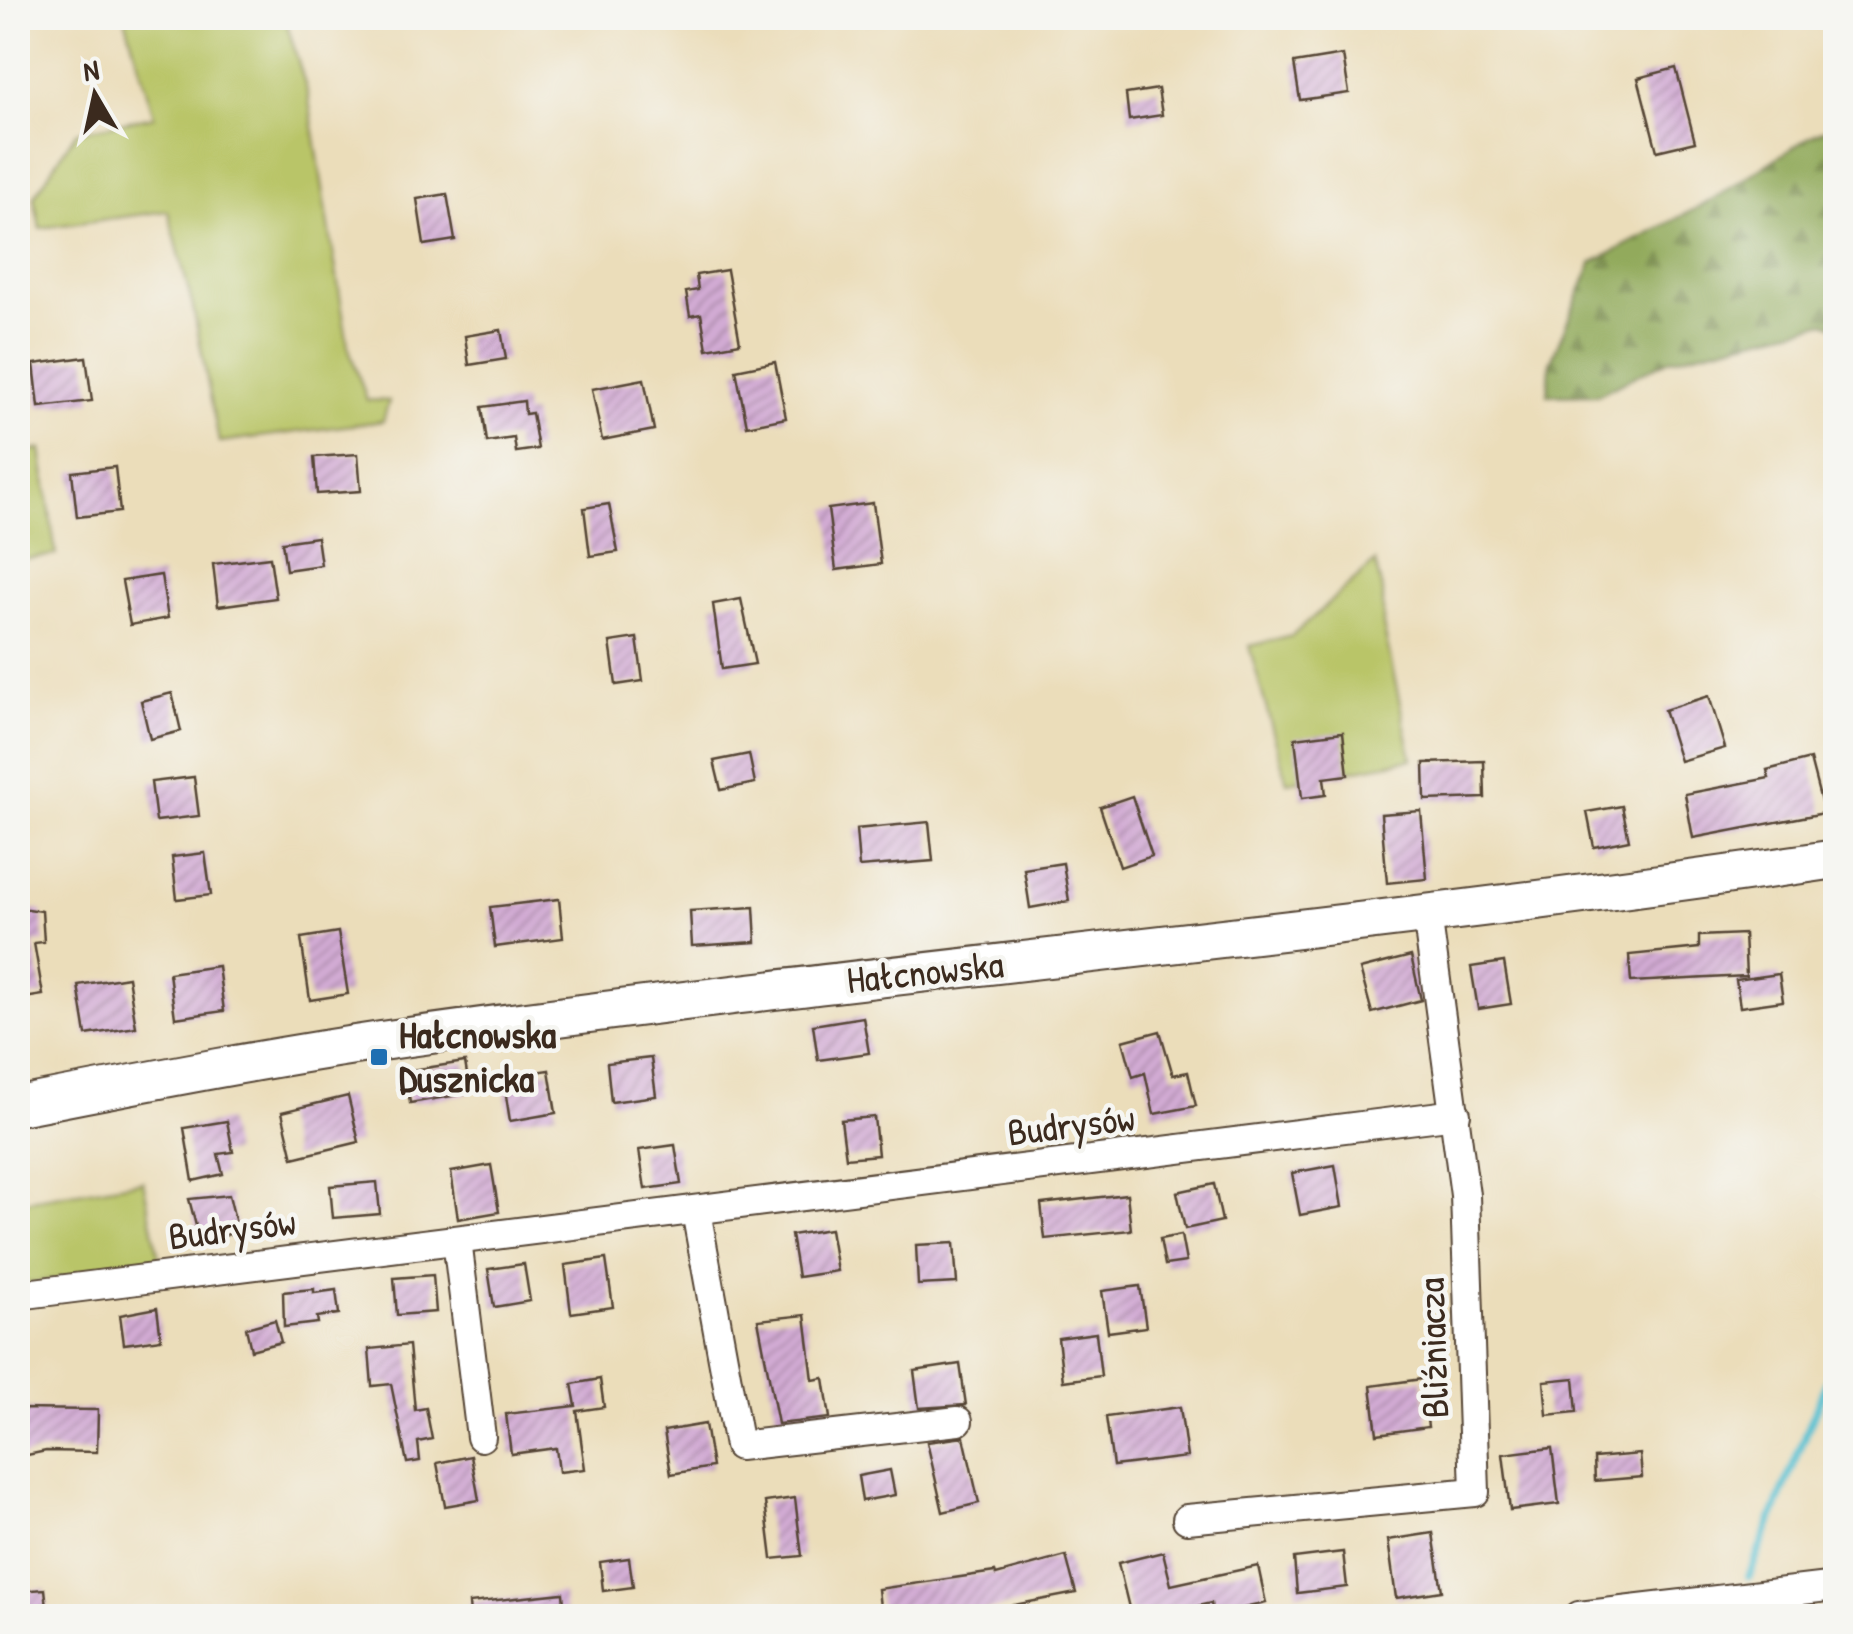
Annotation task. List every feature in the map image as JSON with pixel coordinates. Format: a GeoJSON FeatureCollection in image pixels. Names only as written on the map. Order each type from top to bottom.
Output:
{"type":"FeatureCollection","features":[{"type":"Feature","properties":{"kind":"street","name":"Hałcnowska"},"geometry":{"type":"LineString","coordinates":[[18,1106],[377,1042],[887,975],[1427,914],[1836,860]]}},
{"type":"Feature","properties":{"kind":"street","name":"Bliźniacza"},"geometry":{"type":"LineString","coordinates":[[1187,1519],[1475,1492],[1466,1195],[1427,914]]}},
{"type":"Feature","properties":{"kind":"street","name":"Budrysów"},"geometry":{"type":"LineString","coordinates":[[18,1295],[1456,1114]]}},
{"type":"Feature","properties":{"kind":"street"},"geometry":{"type":"LineString","coordinates":[[696,1212],[739,1446],[958,1420]]}},
{"type":"Feature","properties":{"kind":"street"},"geometry":{"type":"LineString","coordinates":[[457,1240],[481,1437]]}},
{"type":"Feature","properties":{"kind":"street"},"geometry":{"type":"LineString","coordinates":[[1579,1616],[1710,1609],[1836,1586]]}},
{"type":"Feature","properties":{"kind":"green space"},"geometry":{"type":"Polygon","coordinates":[[[125,18],[285,18],[308,94],[348,346],[367,400],[389,401],[383,421],[219,442],[193,307],[168,211],[40,228],[34,197],[76,132],[154,116],[125,18]]]}},
{"type":"Feature","properties":{"kind":"green space"},"geometry":{"type":"Polygon","coordinates":[[[1835,125],[1835,326],[1825,322],[1670,359],[1599,394],[1548,395],[1550,363],[1592,263],[1712,200],[1809,137],[1835,125]]]}},
{"type":"Feature","properties":{"kind":"green space"},"geometry":{"type":"Polygon","coordinates":[[[41,449],[56,555],[18,560],[18,454],[41,449]]]}},
{"type":"Feature","properties":{"kind":"green space"},"geometry":{"type":"Polygon","coordinates":[[[1375,562],[1383,594],[1383,625],[1412,759],[1287,782],[1249,646],[1292,636],[1375,562]]]}},
{"type":"Feature","properties":{"kind":"green space"},"geometry":{"type":"Polygon","coordinates":[[[143,1181],[160,1263],[18,1285],[18,1202],[143,1181]]]}},
{"type":"Feature","properties":{"kind":"building"},"geometry":{"type":"Polygon","coordinates":[[[1343,55],[1349,93],[1300,100],[1294,63],[1343,55]]]}},
{"type":"Feature","properties":{"kind":"building"},"geometry":{"type":"Polygon","coordinates":[[[1676,68],[1695,142],[1657,151],[1638,78],[1676,68]]]}},
{"type":"Feature","properties":{"kind":"building"},"geometry":{"type":"Polygon","coordinates":[[[1158,89],[1162,115],[1129,120],[1126,94],[1158,89]]]}},
{"type":"Feature","properties":{"kind":"building"},"geometry":{"type":"Polygon","coordinates":[[[447,194],[455,240],[424,245],[417,199],[447,194]]]}},
{"type":"Feature","properties":{"kind":"building"},"geometry":{"type":"Polygon","coordinates":[[[727,270],[740,343],[707,349],[701,314],[690,316],[686,292],[698,290],[696,275],[727,270]]]}},
{"type":"Feature","properties":{"kind":"building"},"geometry":{"type":"Polygon","coordinates":[[[501,330],[506,359],[469,365],[465,336],[501,330]]]}},
{"type":"Feature","properties":{"kind":"building"},"geometry":{"type":"Polygon","coordinates":[[[86,357],[92,401],[39,407],[34,364],[86,357]]]}},
{"type":"Feature","properties":{"kind":"building"},"geometry":{"type":"Polygon","coordinates":[[[775,362],[786,418],[747,426],[736,370],[775,362]]]}},
{"type":"Feature","properties":{"kind":"building"},"geometry":{"type":"Polygon","coordinates":[[[644,379],[654,430],[602,440],[592,389],[644,379]]]}},
{"type":"Feature","properties":{"kind":"building"},"geometry":{"type":"Polygon","coordinates":[[[524,401],[525,414],[532,413],[538,449],[516,452],[514,438],[487,442],[482,407],[524,401]]]}},
{"type":"Feature","properties":{"kind":"building"},"geometry":{"type":"Polygon","coordinates":[[[358,454],[361,491],[317,494],[314,457],[358,454]]]}},
{"type":"Feature","properties":{"kind":"building"},"geometry":{"type":"Polygon","coordinates":[[[115,467],[120,512],[77,517],[72,472],[115,467]]]}},
{"type":"Feature","properties":{"kind":"building"},"geometry":{"type":"Polygon","coordinates":[[[873,503],[881,564],[836,570],[828,509],[873,503]]]}},
{"type":"Feature","properties":{"kind":"building"},"geometry":{"type":"Polygon","coordinates":[[[609,504],[618,552],[590,556],[584,508],[609,504]]]}},
{"type":"Feature","properties":{"kind":"building"},"geometry":{"type":"Polygon","coordinates":[[[317,537],[321,565],[286,570],[282,542],[317,537]]]}},
{"type":"Feature","properties":{"kind":"building"},"geometry":{"type":"Polygon","coordinates":[[[270,557],[276,598],[218,606],[213,564],[270,557]]]}},
{"type":"Feature","properties":{"kind":"building"},"geometry":{"type":"Polygon","coordinates":[[[161,575],[168,618],[130,625],[122,581],[161,575]]]}},
{"type":"Feature","properties":{"kind":"building"},"geometry":{"type":"Polygon","coordinates":[[[741,599],[755,664],[722,669],[713,604],[741,599]]]}},
{"type":"Feature","properties":{"kind":"building"},"geometry":{"type":"Polygon","coordinates":[[[637,638],[643,681],[616,685],[610,642],[637,638]]]}},
{"type":"Feature","properties":{"kind":"building"},"geometry":{"type":"Polygon","coordinates":[[[172,693],[181,731],[150,739],[141,701],[172,693]]]}},
{"type":"Feature","properties":{"kind":"building"},"geometry":{"type":"Polygon","coordinates":[[[1709,696],[1725,748],[1680,761],[1664,710],[1709,696]]]}},
{"type":"Feature","properties":{"kind":"building"},"geometry":{"type":"Polygon","coordinates":[[[1343,732],[1348,775],[1324,778],[1326,795],[1302,798],[1295,738],[1343,732]]]}},
{"type":"Feature","properties":{"kind":"building"},"geometry":{"type":"Polygon","coordinates":[[[749,754],[755,783],[721,790],[714,761],[749,754]]]}},
{"type":"Feature","properties":{"kind":"building"},"geometry":{"type":"Polygon","coordinates":[[[1810,759],[1824,813],[1693,838],[1685,794],[1769,778],[1767,770],[1810,759]]]}},
{"type":"Feature","properties":{"kind":"building"},"geometry":{"type":"Polygon","coordinates":[[[1484,761],[1485,798],[1425,800],[1424,763],[1484,761]]]}},
{"type":"Feature","properties":{"kind":"building"},"geometry":{"type":"Polygon","coordinates":[[[194,777],[199,816],[156,821],[151,782],[194,777]]]}},
{"type":"Feature","properties":{"kind":"building"},"geometry":{"type":"Polygon","coordinates":[[[1132,796],[1152,856],[1120,867],[1100,807],[1132,796]]]}},
{"type":"Feature","properties":{"kind":"building"},"geometry":{"type":"Polygon","coordinates":[[[1622,806],[1629,840],[1594,847],[1587,812],[1622,806]]]}},
{"type":"Feature","properties":{"kind":"building"},"geometry":{"type":"Polygon","coordinates":[[[1421,811],[1427,879],[1387,883],[1381,814],[1421,811]]]}},
{"type":"Feature","properties":{"kind":"building"},"geometry":{"type":"Polygon","coordinates":[[[929,822],[933,861],[859,867],[856,829],[929,822]]]}},
{"type":"Feature","properties":{"kind":"building"},"geometry":{"type":"Polygon","coordinates":[[[205,853],[211,895],[177,899],[172,857],[205,853]]]}},
{"type":"Feature","properties":{"kind":"building"},"geometry":{"type":"Polygon","coordinates":[[[1063,863],[1069,901],[1030,908],[1024,869],[1063,863]]]}},
{"type":"Feature","properties":{"kind":"building"},"geometry":{"type":"Polygon","coordinates":[[[559,899],[563,938],[495,947],[490,907],[559,899]]]}},
{"type":"Feature","properties":{"kind":"building"},"geometry":{"type":"Polygon","coordinates":[[[754,907],[756,942],[692,946],[690,911],[754,907]]]}},
{"type":"Feature","properties":{"kind":"building"},"geometry":{"type":"Polygon","coordinates":[[[18,910],[42,911],[44,942],[34,943],[43,995],[18,999],[18,910]]]}},
{"type":"Feature","properties":{"kind":"building"},"geometry":{"type":"Polygon","coordinates":[[[338,932],[348,994],[310,1000],[301,938],[338,932]]]}},
{"type":"Feature","properties":{"kind":"building"},"geometry":{"type":"Polygon","coordinates":[[[1744,934],[1746,976],[1631,982],[1629,955],[1699,948],[1699,936],[1744,934]]]}},
{"type":"Feature","properties":{"kind":"building"},"geometry":{"type":"Polygon","coordinates":[[[1411,956],[1421,1000],[1372,1013],[1360,969],[1411,956]]]}},
{"type":"Feature","properties":{"kind":"building"},"geometry":{"type":"Polygon","coordinates":[[[1504,962],[1511,1004],[1478,1009],[1471,967],[1504,962]]]}},
{"type":"Feature","properties":{"kind":"building"},"geometry":{"type":"Polygon","coordinates":[[[218,966],[224,1011],[175,1018],[169,973],[218,966]]]}},
{"type":"Feature","properties":{"kind":"building"},"geometry":{"type":"Polygon","coordinates":[[[1779,974],[1783,1001],[1740,1007],[1736,980],[1779,974]]]}},
{"type":"Feature","properties":{"kind":"building"},"geometry":{"type":"Polygon","coordinates":[[[128,977],[136,1027],[86,1035],[78,985],[128,977]]]}},
{"type":"Feature","properties":{"kind":"building"},"geometry":{"type":"Polygon","coordinates":[[[863,1017],[869,1053],[818,1060],[813,1025],[863,1017]]]}},
{"type":"Feature","properties":{"kind":"building"},"geometry":{"type":"Polygon","coordinates":[[[1160,1031],[1173,1075],[1188,1072],[1196,1106],[1154,1114],[1145,1073],[1133,1077],[1123,1041],[1160,1031]]]}},
{"type":"Feature","properties":{"kind":"building"},"geometry":{"type":"Polygon","coordinates":[[[651,1058],[656,1096],[611,1102],[607,1063],[651,1058]]]}},
{"type":"Feature","properties":{"kind":"building"},"geometry":{"type":"Polygon","coordinates":[[[465,1062],[470,1093],[410,1103],[405,1071],[465,1062]]]}},
{"type":"Feature","properties":{"kind":"building"},"geometry":{"type":"Polygon","coordinates":[[[549,1070],[556,1113],[510,1121],[503,1077],[549,1070]]]}},
{"type":"Feature","properties":{"kind":"building"},"geometry":{"type":"Polygon","coordinates":[[[348,1096],[359,1142],[293,1158],[282,1112],[348,1096]]]}},
{"type":"Feature","properties":{"kind":"building"},"geometry":{"type":"Polygon","coordinates":[[[874,1117],[878,1155],[846,1158],[841,1120],[874,1117]]]}},
{"type":"Feature","properties":{"kind":"building"},"geometry":{"type":"Polygon","coordinates":[[[227,1121],[233,1152],[218,1154],[223,1174],[193,1181],[184,1128],[227,1121]]]}},
{"type":"Feature","properties":{"kind":"building"},"geometry":{"type":"Polygon","coordinates":[[[675,1145],[681,1184],[645,1189],[639,1150],[675,1145]]]}},
{"type":"Feature","properties":{"kind":"building"},"geometry":{"type":"Polygon","coordinates":[[[491,1165],[499,1212],[458,1219],[451,1172],[491,1165]]]}},
{"type":"Feature","properties":{"kind":"building"},"geometry":{"type":"Polygon","coordinates":[[[1335,1165],[1342,1207],[1300,1215],[1292,1173],[1335,1165]]]}},
{"type":"Feature","properties":{"kind":"building"},"geometry":{"type":"Polygon","coordinates":[[[377,1182],[380,1214],[333,1218],[330,1186],[377,1182]]]}},
{"type":"Feature","properties":{"kind":"building"},"geometry":{"type":"Polygon","coordinates":[[[1214,1184],[1222,1221],[1185,1229],[1177,1192],[1214,1184]]]}},
{"type":"Feature","properties":{"kind":"building"},"geometry":{"type":"Polygon","coordinates":[[[1127,1194],[1131,1230],[1045,1239],[1041,1204],[1127,1194]]]}},
{"type":"Feature","properties":{"kind":"building"},"geometry":{"type":"Polygon","coordinates":[[[229,1195],[238,1232],[200,1241],[189,1199],[229,1195]]]}},
{"type":"Feature","properties":{"kind":"building"},"geometry":{"type":"Polygon","coordinates":[[[830,1229],[837,1271],[798,1277],[791,1235],[830,1229]]]}},
{"type":"Feature","properties":{"kind":"building"},"geometry":{"type":"Polygon","coordinates":[[[1181,1235],[1186,1262],[1165,1265],[1160,1239],[1181,1235]]]}},
{"type":"Feature","properties":{"kind":"building"},"geometry":{"type":"Polygon","coordinates":[[[954,1243],[957,1283],[918,1285],[916,1245],[954,1243]]]}},
{"type":"Feature","properties":{"kind":"building"},"geometry":{"type":"Polygon","coordinates":[[[606,1259],[613,1307],[571,1313],[565,1265],[606,1259]]]}},
{"type":"Feature","properties":{"kind":"building"},"geometry":{"type":"Polygon","coordinates":[[[524,1264],[530,1301],[494,1307],[488,1269],[524,1264]]]}},
{"type":"Feature","properties":{"kind":"building"},"geometry":{"type":"Polygon","coordinates":[[[433,1275],[436,1312],[397,1315],[394,1278],[433,1275]]]}},
{"type":"Feature","properties":{"kind":"building"},"geometry":{"type":"Polygon","coordinates":[[[1140,1286],[1146,1327],[1108,1332],[1102,1291],[1140,1286]]]}},
{"type":"Feature","properties":{"kind":"building"},"geometry":{"type":"Polygon","coordinates":[[[314,1289],[314,1293],[336,1290],[339,1314],[317,1317],[318,1323],[284,1327],[283,1292],[314,1289]]]}},
{"type":"Feature","properties":{"kind":"building"},"geometry":{"type":"Polygon","coordinates":[[[157,1308],[161,1339],[124,1344],[120,1315],[157,1308]]]}},
{"type":"Feature","properties":{"kind":"building"},"geometry":{"type":"Polygon","coordinates":[[[805,1315],[813,1380],[824,1378],[830,1418],[778,1424],[758,1320],[805,1315]]]}},
{"type":"Feature","properties":{"kind":"building"},"geometry":{"type":"Polygon","coordinates":[[[275,1320],[281,1342],[251,1350],[246,1328],[275,1320]]]}},
{"type":"Feature","properties":{"kind":"building"},"geometry":{"type":"Polygon","coordinates":[[[1096,1333],[1101,1376],[1063,1381],[1058,1338],[1096,1333]]]}},
{"type":"Feature","properties":{"kind":"building"},"geometry":{"type":"Polygon","coordinates":[[[409,1345],[415,1410],[426,1408],[432,1439],[418,1442],[420,1461],[407,1463],[391,1384],[372,1386],[369,1349],[409,1345]]]}},
{"type":"Feature","properties":{"kind":"building"},"geometry":{"type":"Polygon","coordinates":[[[960,1364],[966,1405],[919,1408],[914,1371],[960,1364]]]}},
{"type":"Feature","properties":{"kind":"building"},"geometry":{"type":"Polygon","coordinates":[[[1574,1378],[1577,1412],[1547,1415],[1544,1381],[1574,1378]]]}},
{"type":"Feature","properties":{"kind":"building"},"geometry":{"type":"Polygon","coordinates":[[[600,1379],[604,1407],[577,1411],[585,1469],[559,1472],[556,1448],[511,1454],[506,1414],[576,1406],[572,1384],[600,1379]]]}},
{"type":"Feature","properties":{"kind":"building"},"geometry":{"type":"Polygon","coordinates":[[[1422,1379],[1428,1427],[1377,1434],[1371,1386],[1422,1379]]]}},
{"type":"Feature","properties":{"kind":"building"},"geometry":{"type":"Polygon","coordinates":[[[1180,1407],[1187,1457],[1113,1466],[1106,1417],[1180,1407]]]}},
{"type":"Feature","properties":{"kind":"building"},"geometry":{"type":"Polygon","coordinates":[[[18,1409],[98,1410],[97,1452],[46,1451],[18,1457],[18,1409]]]}},
{"type":"Feature","properties":{"kind":"building"},"geometry":{"type":"Polygon","coordinates":[[[705,1424],[712,1467],[671,1474],[664,1431],[705,1424]]]}},
{"type":"Feature","properties":{"kind":"building"},"geometry":{"type":"Polygon","coordinates":[[[964,1437],[979,1503],[943,1512],[927,1442],[964,1437]]]}},
{"type":"Feature","properties":{"kind":"building"},"geometry":{"type":"Polygon","coordinates":[[[1552,1448],[1559,1504],[1510,1510],[1503,1454],[1552,1448]]]}},
{"type":"Feature","properties":{"kind":"building"},"geometry":{"type":"Polygon","coordinates":[[[1640,1454],[1642,1477],[1595,1481],[1594,1458],[1640,1454]]]}},
{"type":"Feature","properties":{"kind":"building"},"geometry":{"type":"Polygon","coordinates":[[[471,1456],[479,1500],[445,1506],[437,1463],[471,1456]]]}},
{"type":"Feature","properties":{"kind":"building"},"geometry":{"type":"Polygon","coordinates":[[[890,1470],[895,1495],[862,1501],[858,1476],[890,1470]]]}},
{"type":"Feature","properties":{"kind":"building"},"geometry":{"type":"Polygon","coordinates":[[[795,1498],[802,1556],[772,1559],[765,1502],[795,1498]]]}},
{"type":"Feature","properties":{"kind":"building"},"geometry":{"type":"Polygon","coordinates":[[[1433,1533],[1442,1591],[1396,1598],[1388,1540],[1433,1533]]]}},
{"type":"Feature","properties":{"kind":"building"},"geometry":{"type":"Polygon","coordinates":[[[1163,1552],[1171,1585],[1258,1566],[1266,1603],[1213,1615],[1211,1603],[1153,1616],[1131,1616],[1118,1563],[1163,1552]]]}},
{"type":"Feature","properties":{"kind":"building"},"geometry":{"type":"Polygon","coordinates":[[[1343,1552],[1347,1587],[1297,1593],[1294,1558],[1343,1552]]]}},
{"type":"Feature","properties":{"kind":"building"},"geometry":{"type":"Polygon","coordinates":[[[1066,1556],[1076,1593],[957,1616],[881,1616],[878,1589],[995,1572],[996,1575],[1066,1556]]]}},
{"type":"Feature","properties":{"kind":"building"},"geometry":{"type":"Polygon","coordinates":[[[629,1558],[633,1587],[603,1591],[600,1562],[629,1558]]]}},
{"type":"Feature","properties":{"kind":"building"},"geometry":{"type":"Polygon","coordinates":[[[45,1589],[48,1616],[18,1616],[18,1591],[45,1589]]]}},
{"type":"Feature","properties":{"kind":"building"},"geometry":{"type":"Polygon","coordinates":[[[563,1593],[565,1616],[470,1616],[469,1603],[563,1593]]]}},
{"type":"Feature","properties":{"kind":"waterway"},"geometry":{"type":"LineString","coordinates":[[1749,1576],[1836,1359]]}},
{"type":"Feature","properties":{"kind":"place","name":"Hałcnowska Dusznicka"},"geometry":{"type":"Point","coordinates":[379,1057]}}]}
